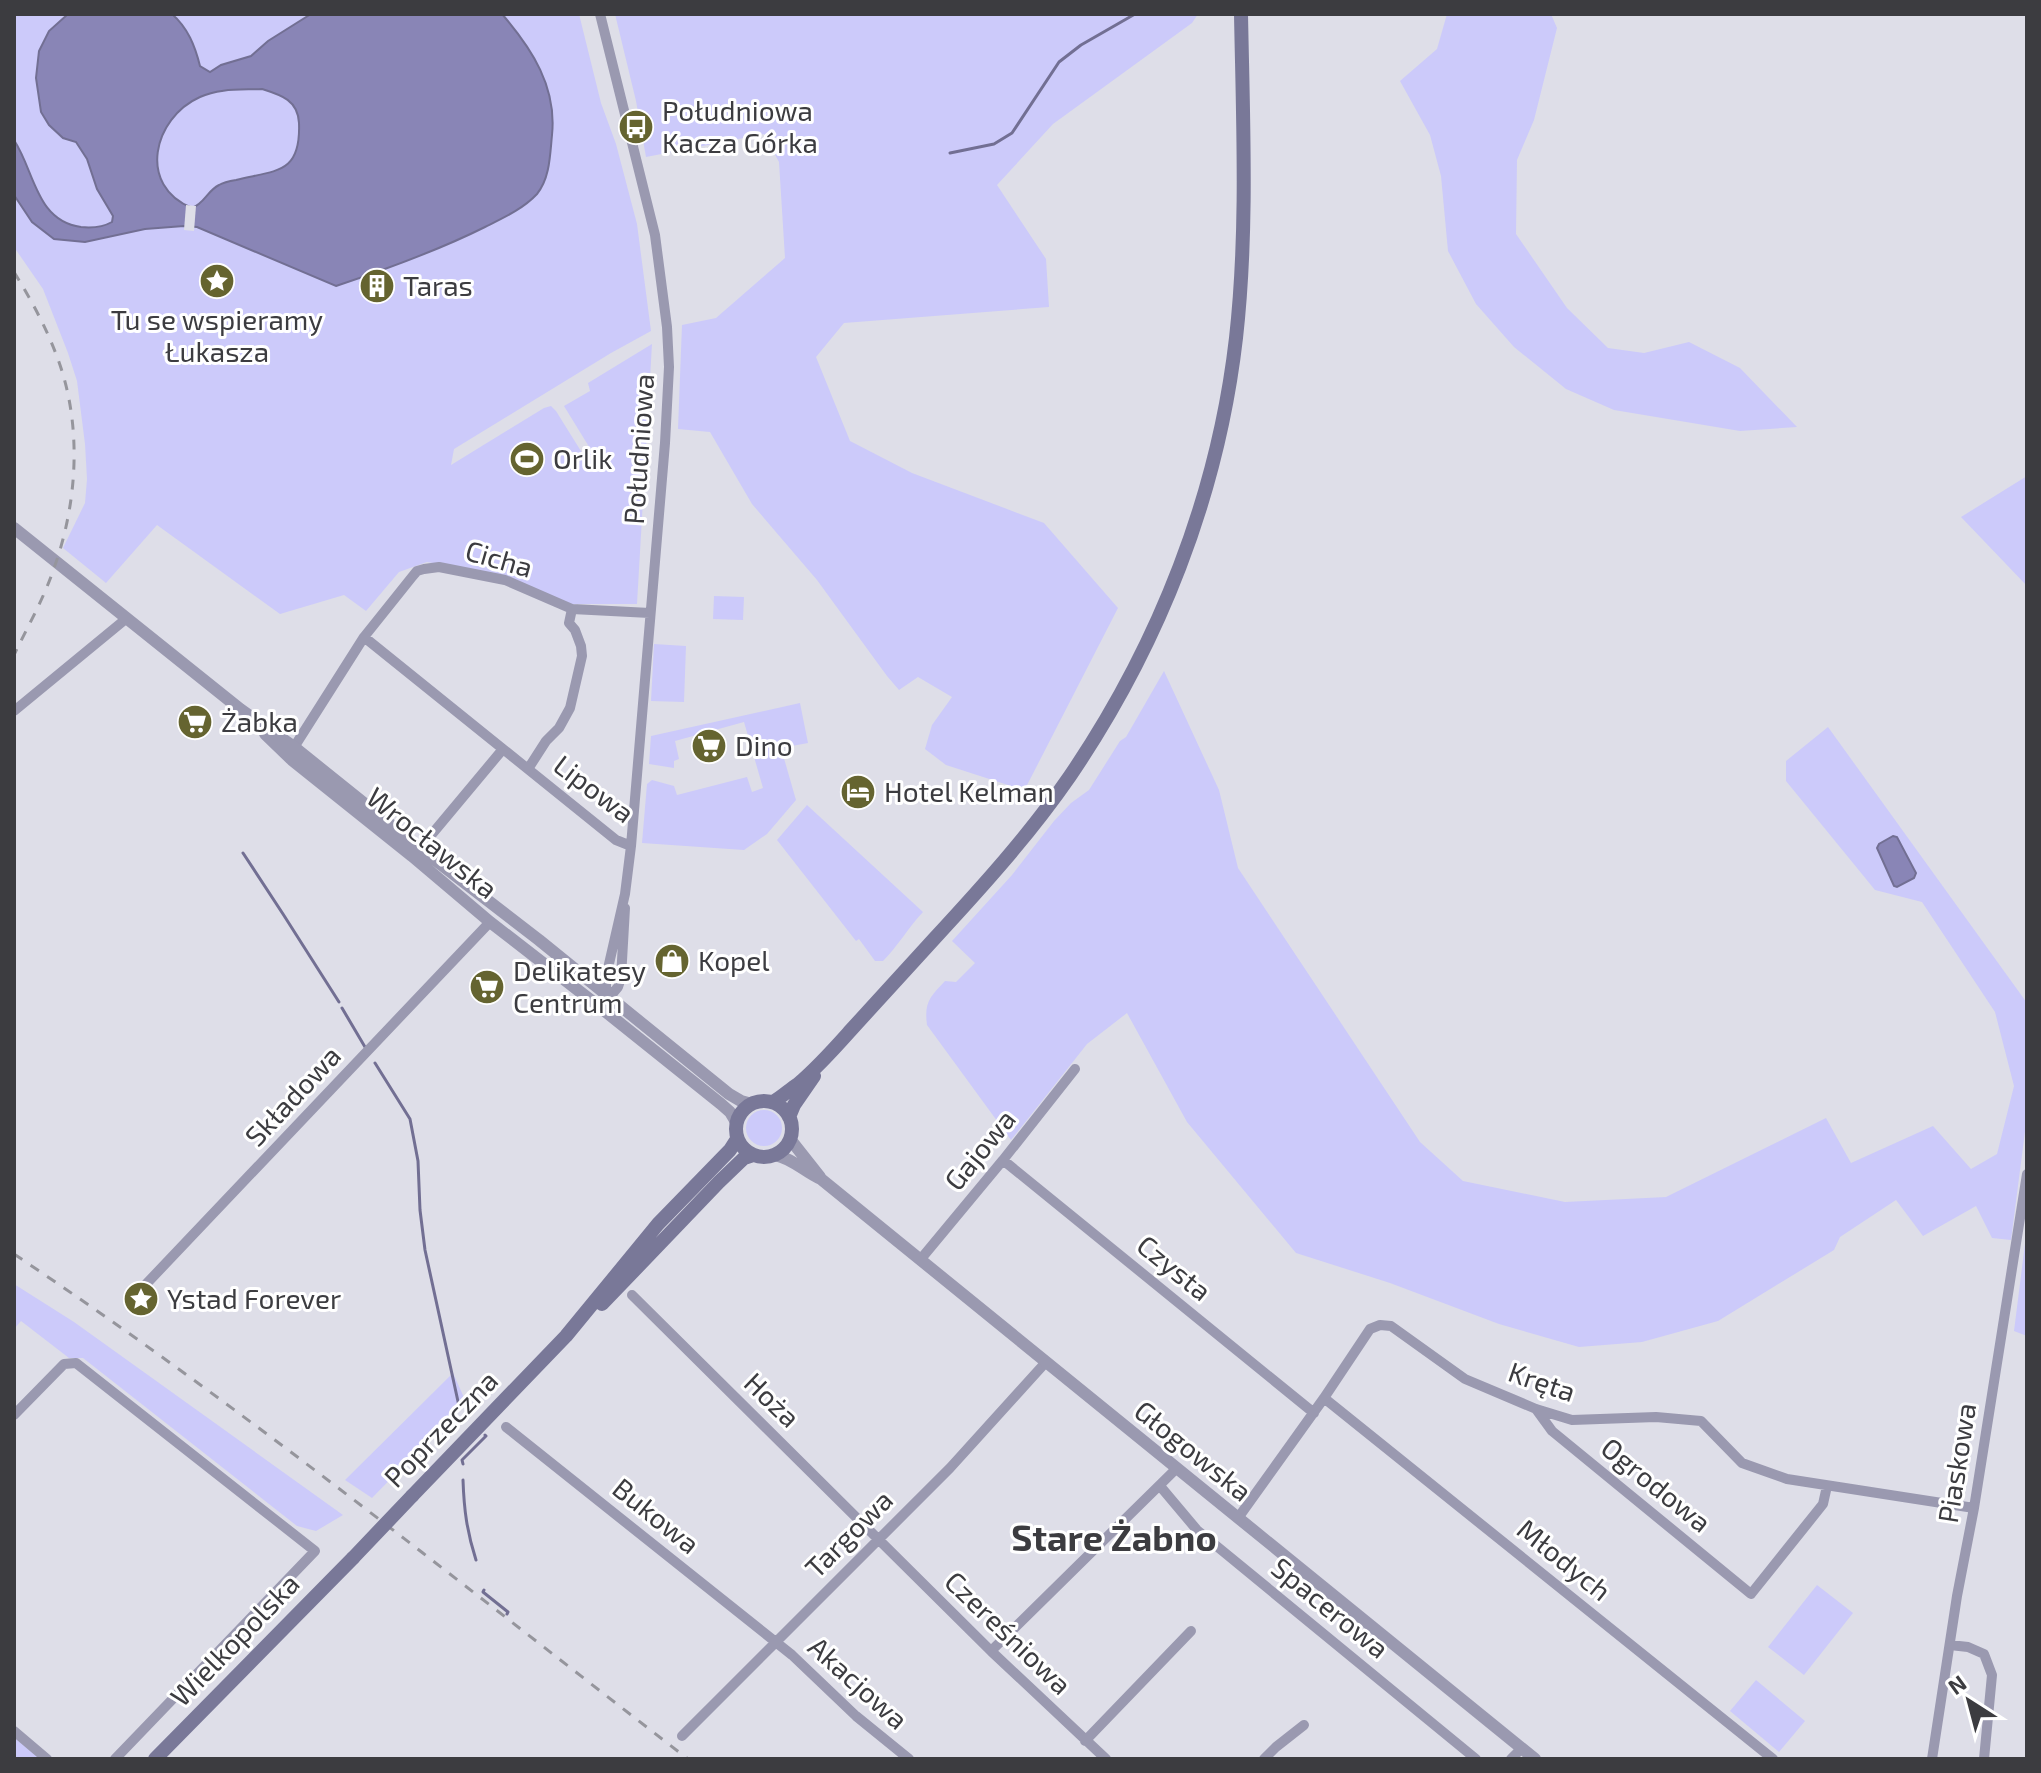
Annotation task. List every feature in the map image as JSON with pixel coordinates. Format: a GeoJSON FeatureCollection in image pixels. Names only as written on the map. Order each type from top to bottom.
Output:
{"type":"FeatureCollection","features":[{"type":"Feature","properties":{"kind":"main road"},"geometry":{"type":"LineString","coordinates":[[789,1117],[821,1065],[992,876],[1068,778],[1118,699],[1180,569],[1216,450],[1228,396],[1236,337],[1242,227],[1241,14]]}},
{"type":"Feature","properties":{"kind":"main road"},"geometry":{"type":"LineString","coordinates":[[773,1102],[821,1065]]}},
{"type":"Feature","properties":{"kind":"main road"},"geometry":{"type":"LineString","coordinates":[[773,1102],[783,1108],[789,1117],[792,1124],[790,1139],[787,1146],[775,1155],[753,1155],[737,1139],[736,1122],[752,1104],[773,1102]]}},
{"type":"Feature","properties":{"kind":"main road","name":"Poprzeczna"},"geometry":{"type":"LineString","coordinates":[[353,1558],[566,1336],[658,1224],[737,1139]]}},
{"type":"Feature","properties":{"kind":"main road","name":"Poprzeczna"},"geometry":{"type":"LineString","coordinates":[[566,1336],[606,1301],[719,1182],[744,1158],[753,1155]]}},
{"type":"Feature","properties":{"kind":"main road","name":"Wielkopolska"},"geometry":{"type":"LineString","coordinates":[[155,1759],[353,1558]]}},
{"type":"Feature","properties":{"kind":"street","name":"Południowa"},"geometry":{"type":"LineString","coordinates":[[600,14],[655,235],[667,327],[668,403],[631,846],[625,894],[605,983],[610,997]]}},
{"type":"Feature","properties":{"kind":"street","name":"Wrocławska"},"geometry":{"type":"LineString","coordinates":[[14,528],[416,853],[490,922],[601,1008]]}},
{"type":"Feature","properties":{"kind":"street","name":"Cicha"},"geometry":{"type":"LineString","coordinates":[[291,752],[364,637],[417,571],[439,567],[505,580],[572,609],[650,613]]}},
{"type":"Feature","properties":{"kind":"street","name":"Lipowa"},"geometry":{"type":"LineString","coordinates":[[528,769],[570,708],[582,656],[575,630],[569,623],[572,609]]}},
{"type":"Feature","properties":{"kind":"street"},"geometry":{"type":"LineString","coordinates":[[14,711],[127,618]]}},
{"type":"Feature","properties":{"kind":"street"},"geometry":{"type":"LineString","coordinates":[[364,637],[503,749],[416,853]]}},
{"type":"Feature","properties":{"kind":"street","name":"Lipowa"},"geometry":{"type":"LineString","coordinates":[[503,749],[616,840],[631,846]]}},
{"type":"Feature","properties":{"kind":"street","name":"Wrocławska"},"geometry":{"type":"LineString","coordinates":[[416,853],[490,902],[610,997]]}},
{"type":"Feature","properties":{"kind":"street","name":"Południowa"},"geometry":{"type":"LineString","coordinates":[[601,1008],[618,987],[621,978],[625,894]]}},
{"type":"Feature","properties":{"kind":"street"},"geometry":{"type":"LineString","coordinates":[[490,902],[490,922],[522,928]]}},
{"type":"Feature","properties":{"kind":"street","name":"Składowa"},"geometry":{"type":"LineString","coordinates":[[130,1301],[490,922]]}},
{"type":"Feature","properties":{"kind":"street"},"geometry":{"type":"LineString","coordinates":[[586,978],[606,973]]}},
{"type":"Feature","properties":{"kind":"street"},"geometry":{"type":"LineString","coordinates":[[610,997],[729,1094],[752,1104]]}},
{"type":"Feature","properties":{"kind":"street"},"geometry":{"type":"LineString","coordinates":[[601,1008],[721,1104],[736,1122]]}},
{"type":"Feature","properties":{"kind":"street","name":"Gajowa"},"geometry":{"type":"LineString","coordinates":[[920,1260],[1075,1069]]}},
{"type":"Feature","properties":{"kind":"street","name":"Głogowska"},"geometry":{"type":"LineString","coordinates":[[790,1139],[821,1179],[1535,1759]]}},
{"type":"Feature","properties":{"kind":"street","name":"Głogowska"},"geometry":{"type":"LineString","coordinates":[[775,1155],[786,1158],[821,1179]]}},
{"type":"Feature","properties":{"kind":"street","name":"Czysta"},"geometry":{"type":"LineString","coordinates":[[1003,1160],[1314,1413]]}},
{"type":"Feature","properties":{"kind":"street","name":"Piaskowa"},"geometry":{"type":"LineString","coordinates":[[1932,1759],[2027,1174]]}},
{"type":"Feature","properties":{"kind":"street","name":"Hoża"},"geometry":{"type":"LineString","coordinates":[[632,1295],[879,1539]]}},
{"type":"Feature","properties":{"kind":"street","name":"Kręta"},"geometry":{"type":"LineString","coordinates":[[1238,1518],[1370,1329],[1380,1325],[1391,1326],[1465,1379],[1536,1409],[1572,1420],[1656,1417],[1701,1421],[1742,1463],[1787,1479],[1974,1508]]}},
{"type":"Feature","properties":{"kind":"street","name":"Targowa"},"geometry":{"type":"LineString","coordinates":[[682,1736],[950,1468],[1046,1362]]}},
{"type":"Feature","properties":{"kind":"street"},"geometry":{"type":"LineString","coordinates":[[14,1415],[64,1364],[76,1363],[315,1551],[115,1759]]}},
{"type":"Feature","properties":{"kind":"street","name":"Młodych"},"geometry":{"type":"LineString","coordinates":[[1324,1398],[1773,1759]]}},
{"type":"Feature","properties":{"kind":"street","name":"Ogrodowa"},"geometry":{"type":"LineString","coordinates":[[1536,1409],[1552,1431],[1751,1594],[1823,1504],[1827,1486]]}},
{"type":"Feature","properties":{"kind":"street","name":"Bukowa"},"geometry":{"type":"LineString","coordinates":[[506,1427],[776,1642]]}},
{"type":"Feature","properties":{"kind":"street"},"geometry":{"type":"LineString","coordinates":[[991,1651],[1177,1468]]}},
{"type":"Feature","properties":{"kind":"street","name":"Spacerowa"},"geometry":{"type":"LineString","coordinates":[[1160,1486],[1197,1530],[1476,1759]]}},
{"type":"Feature","properties":{"kind":"street","name":"Czereśniowa"},"geometry":{"type":"LineString","coordinates":[[879,1539],[991,1651],[1106,1759]]}},
{"type":"Feature","properties":{"kind":"street"},"geometry":{"type":"LineString","coordinates":[[1085,1741],[1191,1631]]}},
{"type":"Feature","properties":{"kind":"street","name":"Akacjowa"},"geometry":{"type":"LineString","coordinates":[[776,1642],[856,1716],[909,1759]]}},
{"type":"Feature","properties":{"kind":"street"},"geometry":{"type":"LineString","coordinates":[[1950,1645],[1968,1647],[1984,1654],[1992,1675],[1984,1759]]}},
{"type":"Feature","properties":{"kind":"street"},"geometry":{"type":"LineString","coordinates":[[1264,1759],[1304,1725]]}},
{"type":"Feature","properties":{"kind":"street"},"geometry":{"type":"LineString","coordinates":[[14,1731],[47,1759]]}},
{"type":"Feature","properties":{"kind":"street"},"geometry":{"type":"LineString","coordinates":[[1511,1759],[1522,1748]]}},
{"type":"Feature","properties":{"kind":"shaded area"},"geometry":{"type":"Polygon","coordinates":[[[14,14],[579,14],[601,103],[616,144],[637,224],[651,331],[454,449],[451,465],[551,406],[584,456],[591,450],[564,406],[590,391],[588,383],[652,344],[637,604],[561,604],[508,576],[427,562],[399,572],[366,611],[344,595],[280,614],[157,525],[106,583],[63,548],[85,503],[85,444],[77,381],[68,353],[43,289],[14,247],[14,14]]]}},
{"type":"Feature","properties":{"kind":"shaded area"},"geometry":{"type":"Polygon","coordinates":[[[68,14],[172,14],[190,38],[200,66],[210,72],[221,65],[251,56],[268,41],[311,14],[502,14],[532,55],[551,101],[553,117],[547,174],[537,194],[506,217],[430,252],[336,286],[197,227],[145,229],[85,242],[54,239],[32,222],[14,195],[14,140],[38,193],[54,215],[66,223],[81,227],[108,224],[113,216],[76,142],[63,138],[41,112],[36,78],[39,51],[49,31],[68,14]],[[262,89],[207,94],[184,107],[171,120],[162,136],[158,169],[163,184],[175,198],[192,208],[221,184],[274,171],[291,161],[299,140],[298,115],[292,104],[282,96],[262,89]]]}},
{"type":"Feature","properties":{"kind":"shaded area"},"geometry":{"type":"Polygon","coordinates":[[[615,14],[1198,14],[1192,23],[1053,124],[997,185],[1046,259],[1049,307],[844,323],[816,357],[850,441],[912,473],[1044,523],[1118,608],[1023,793],[1020,789],[946,765],[925,749],[932,725],[952,697],[918,677],[899,690],[817,580],[752,504],[710,432],[678,429],[682,325],[716,318],[785,258],[779,162],[764,134],[646,157],[615,14]]]}},
{"type":"Feature","properties":{"kind":"shaded area"},"geometry":{"type":"Polygon","coordinates":[[[1447,14],[1551,14],[1557,28],[1534,120],[1517,160],[1516,234],[1567,308],[1608,348],[1644,353],[1689,342],[1740,368],[1797,427],[1740,431],[1614,410],[1566,389],[1514,347],[1476,304],[1448,251],[1441,176],[1430,135],[1400,81],[1437,49],[1447,14]]]}},
{"type":"Feature","properties":{"kind":"shaded area"},"geometry":{"type":"Polygon","coordinates":[[[2027,476],[2027,586],[1961,517],[2027,476]]]}},
{"type":"Feature","properties":{"kind":"shaded area"},"geometry":{"type":"Polygon","coordinates":[[[714,596],[744,597],[743,620],[713,619],[714,596]]]}},
{"type":"Feature","properties":{"kind":"shaded area"},"geometry":{"type":"Polygon","coordinates":[[[654,644],[686,646],[684,702],[651,701],[654,644]]]}},
{"type":"Feature","properties":{"kind":"shaded area"},"geometry":{"type":"Polygon","coordinates":[[[1164,671],[1219,790],[1238,868],[1420,1142],[1463,1181],[1565,1202],[1666,1197],[1826,1118],[1851,1163],[1933,1126],[1971,1169],[1997,1154],[2014,1086],[1995,1012],[1922,902],[1875,890],[1786,781],[1786,761],[1828,727],[2027,1003],[2027,1116],[2011,1240],[1992,1238],[1976,1206],[1923,1236],[1896,1200],[1840,1237],[1834,1250],[1718,1321],[1642,1342],[1579,1347],[1499,1324],[1390,1283],[1296,1253],[1187,1122],[1127,1013],[1087,1044],[1011,1140],[927,1025],[927,1005],[945,981],[956,982],[975,963],[952,941],[1012,875],[1054,821],[1089,790],[1120,741],[1126,737],[1164,671]]]}},
{"type":"Feature","properties":{"kind":"shaded area"},"geometry":{"type":"Polygon","coordinates":[[[800,703],[808,743],[781,748],[796,800],[767,834],[744,850],[642,843],[647,784],[652,780],[674,786],[677,795],[747,777],[752,792],[763,788],[744,722],[675,741],[679,759],[674,761],[674,768],[649,764],[651,736],[800,703]]]}},
{"type":"Feature","properties":{"kind":"shaded area"},"geometry":{"type":"Polygon","coordinates":[[[807,805],[923,912],[883,961],[875,961],[859,939],[856,941],[777,840],[807,805]]]}},
{"type":"Feature","properties":{"kind":"shaded area"},"geometry":{"type":"Polygon","coordinates":[[[1893,836],[1897,837],[1916,873],[1914,878],[1897,887],[1877,848],[1893,836]]]}},
{"type":"Feature","properties":{"kind":"shaded area"},"geometry":{"type":"Polygon","coordinates":[[[764,1110],[777,1115],[782,1128],[777,1141],[764,1146],[751,1141],[746,1128],[751,1115],[764,1110]]]}},
{"type":"Feature","properties":{"kind":"shaded area"},"geometry":{"type":"Polygon","coordinates":[[[2027,1228],[2027,1336],[2014,1331],[2027,1228]]]}},
{"type":"Feature","properties":{"kind":"shaded area"},"geometry":{"type":"Polygon","coordinates":[[[14,1284],[74,1322],[343,1515],[316,1531],[297,1526],[83,1358],[69,1358],[21,1321],[14,1329],[14,1284]]]}},
{"type":"Feature","properties":{"kind":"shaded area"},"geometry":{"type":"Polygon","coordinates":[[[453,1373],[466,1402],[372,1498],[345,1480],[453,1373]]]}},
{"type":"Feature","properties":{"kind":"shaded area"},"geometry":{"type":"Polygon","coordinates":[[[1817,1585],[1853,1613],[1804,1675],[1768,1647],[1817,1585]]]}},
{"type":"Feature","properties":{"kind":"shaded area"},"geometry":{"type":"Polygon","coordinates":[[[1756,1680],[1805,1721],[1779,1752],[1730,1711],[1756,1680]]]}},
{"type":"Feature","properties":{"kind":"shaded area"},"geometry":{"type":"Polygon","coordinates":[[[14,1737],[40,1759],[14,1759],[14,1737]]]}},
{"type":"Feature","properties":{"kind":"pier"},"geometry":{"type":"Polygon","coordinates":[[[186,205],[196,206],[194,231],[184,230],[186,205]]]}},
{"type":"Feature","properties":{"kind":"waterway"},"geometry":{"type":"LineString","coordinates":[[950,153],[994,144],[1012,133],[1059,62],[1081,45],[1135,14]]}},
{"type":"Feature","properties":{"kind":"waterway"},"geometry":{"type":"LineString","coordinates":[[243,853],[339,1002]]}},
{"type":"Feature","properties":{"kind":"waterway"},"geometry":{"type":"LineString","coordinates":[[342,1008],[365,1047]]}},
{"type":"Feature","properties":{"kind":"waterway"},"geometry":{"type":"LineString","coordinates":[[375,1063],[410,1119],[418,1161],[425,1250],[459,1406]]}},
{"type":"Feature","properties":{"kind":"waterway"},"geometry":{"type":"LineString","coordinates":[[463,1464],[462,1460],[485,1435]]}},
{"type":"Feature","properties":{"kind":"waterway"},"geometry":{"type":"LineString","coordinates":[[463,1480],[466,1521],[476,1560]]}},
{"type":"Feature","properties":{"kind":"waterway"},"geometry":{"type":"LineString","coordinates":[[484,1590],[507,1614]]}},
{"type":"Feature","properties":{"kind":"railway"},"geometry":{"type":"LineString","coordinates":[[14,272],[56,354],[65,380],[74,435],[72,491],[61,545],[45,593],[14,655]]}},
{"type":"Feature","properties":{"kind":"railway"},"geometry":{"type":"LineString","coordinates":[[14,1254],[101,1313],[271,1437],[688,1759]]}},
{"type":"Feature","properties":{"kind":"place","name":"Południowa Kacza Górka"},"geometry":{"type":"Point","coordinates":[636,127]}},
{"type":"Feature","properties":{"kind":"place","name":"Tu se wspieramy Łukasza"},"geometry":{"type":"Point","coordinates":[217,281]}},
{"type":"Feature","properties":{"kind":"place","name":"Taras"},"geometry":{"type":"Point","coordinates":[377,286]}},
{"type":"Feature","properties":{"kind":"place","name":"Orlik"},"geometry":{"type":"Point","coordinates":[527,459]}},
{"type":"Feature","properties":{"kind":"place","name":"Żabka"},"geometry":{"type":"Point","coordinates":[195,722]}},
{"type":"Feature","properties":{"kind":"place","name":"Dino"},"geometry":{"type":"Point","coordinates":[709,746]}},
{"type":"Feature","properties":{"kind":"place","name":"Hotel Kelman"},"geometry":{"type":"Point","coordinates":[858,792]}},
{"type":"Feature","properties":{"kind":"place","name":"Kopel"},"geometry":{"type":"Point","coordinates":[672,961]}},
{"type":"Feature","properties":{"kind":"place","name":"Delikatesy Centrum"},"geometry":{"type":"Point","coordinates":[487,987]}},
{"type":"Feature","properties":{"kind":"place","name":"Ystad Forever"},"geometry":{"type":"Point","coordinates":[141,1299]}},
{"type":"Feature","properties":{"kind":"district","name":"Stare Żabno"},"geometry":{"type":"Point","coordinates":[1114,1538]}}]}
